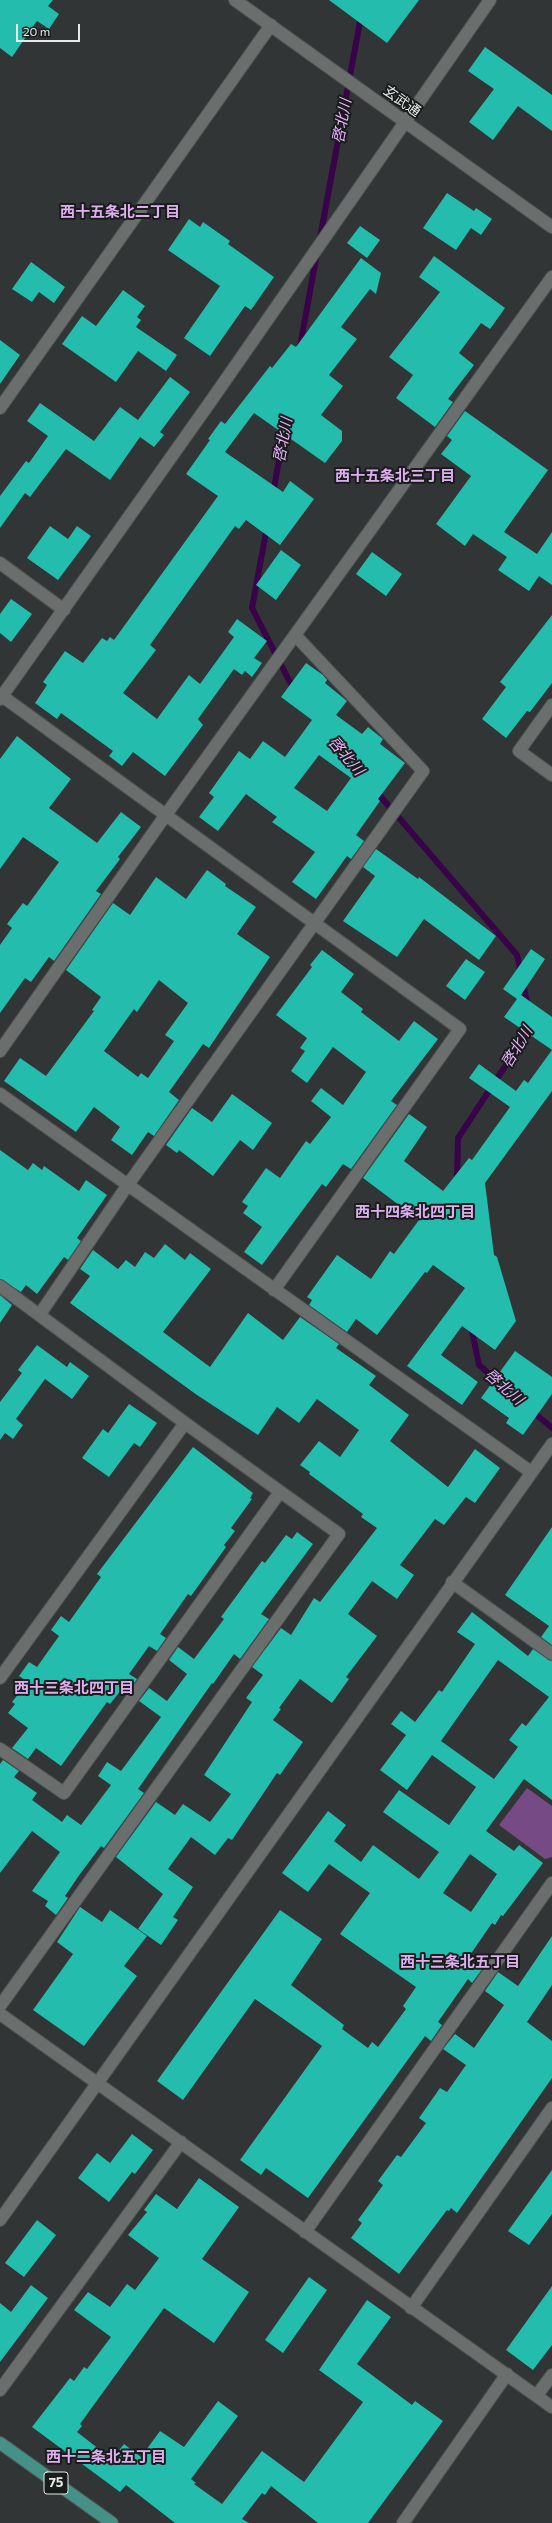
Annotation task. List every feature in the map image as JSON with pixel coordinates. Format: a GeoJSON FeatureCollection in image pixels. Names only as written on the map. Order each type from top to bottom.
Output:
{"type":"FeatureCollection","features":[{"type":"Feature","properties":{"kind":"main road","name":"75"},"geometry":{"type":"LineString","coordinates":[[0,2443],[112,2523]]}},
{"type":"Feature","properties":{"kind":"street","name":"玄武通"},"geometry":{"type":"LineString","coordinates":[[235,0],[552,228]]}},
{"type":"Feature","properties":{"kind":"street"},"geometry":{"type":"LineString","coordinates":[[274,1290],[460,1029],[1,697],[64,610],[490,0]]}},
{"type":"Feature","properties":{"kind":"street"},"geometry":{"type":"LineString","coordinates":[[0,408],[271,25]]}},
{"type":"Feature","properties":{"kind":"street"},"geometry":{"type":"LineString","coordinates":[[0,1051],[165,816],[552,277]]}},
{"type":"Feature","properties":{"kind":"street"},"geometry":{"type":"LineString","coordinates":[[0,563],[64,610]]}},
{"type":"Feature","properties":{"kind":"street"},"geometry":{"type":"LineString","coordinates":[[40,1314],[127,1186],[313,923],[423,771],[295,635]]}},
{"type":"Feature","properties":{"kind":"street"},"geometry":{"type":"LineString","coordinates":[[552,705],[519,751],[552,775]]}},
{"type":"Feature","properties":{"kind":"street"},"geometry":{"type":"LineString","coordinates":[[0,1094],[127,1186],[531,1472]]}},
{"type":"Feature","properties":{"kind":"street"},"geometry":{"type":"LineString","coordinates":[[0,1286],[40,1314],[185,1423],[339,1534],[0,2006]]}},
{"type":"Feature","properties":{"kind":"street"},"geometry":{"type":"LineString","coordinates":[[0,1678],[185,1423]]}},
{"type":"Feature","properties":{"kind":"street"},"geometry":{"type":"LineString","coordinates":[[0,2220],[98,2084],[452,1582],[552,1444]]}},
{"type":"Feature","properties":{"kind":"street"},"geometry":{"type":"LineString","coordinates":[[0,1748],[64,1793],[280,1492]]}},
{"type":"Feature","properties":{"kind":"street"},"geometry":{"type":"LineString","coordinates":[[452,1582],[552,1654]]}},
{"type":"Feature","properties":{"kind":"street"},"geometry":{"type":"LineString","coordinates":[[305,2232],[552,1883]]}},
{"type":"Feature","properties":{"kind":"street"},"geometry":{"type":"LineString","coordinates":[[0,2014],[552,2407]]}},
{"type":"Feature","properties":{"kind":"street"},"geometry":{"type":"LineString","coordinates":[[411,2308],[552,2108]]}},
{"type":"Feature","properties":{"kind":"street"},"geometry":{"type":"LineString","coordinates":[[0,2390],[181,2142]]}},
{"type":"Feature","properties":{"kind":"street"},"geometry":{"type":"LineString","coordinates":[[403,2523],[507,2374]]}},
{"type":"Feature","properties":{"kind":"street"},"geometry":{"type":"LineString","coordinates":[[537,2395],[552,2375]]}},
{"type":"Feature","properties":{"kind":"shaded area"},"geometry":{"type":"Polygon","coordinates":[[[527,1788],[552,1806],[552,1857],[545,1859],[499,1825],[527,1788]]]}},
{"type":"Feature","properties":{"kind":"building"},"geometry":{"type":"Polygon","coordinates":[[[0,0],[53,0],[48,6],[59,14],[49,29],[37,21],[12,57],[0,48],[0,0]]]}},
{"type":"Feature","properties":{"kind":"building"},"geometry":{"type":"Polygon","coordinates":[[[329,0],[419,0],[387,43],[329,0]]]}},
{"type":"Feature","properties":{"kind":"building"},"geometry":{"type":"Polygon","coordinates":[[[485,47],[552,95],[552,131],[518,106],[493,140],[469,122],[494,89],[468,71],[485,47]]]}},
{"type":"Feature","properties":{"kind":"building"},"geometry":{"type":"Polygon","coordinates":[[[447,193],[474,211],[476,208],[492,219],[481,235],[471,228],[456,250],[423,228],[447,193]]]}},
{"type":"Feature","properties":{"kind":"building"},"geometry":{"type":"Polygon","coordinates":[[[189,219],[200,227],[203,222],[230,241],[228,244],[274,277],[251,310],[245,306],[210,356],[184,338],[220,286],[168,250],[189,219]]]}},
{"type":"Feature","properties":{"kind":"building"},"geometry":{"type":"Polygon","coordinates":[[[360,226],[380,240],[367,258],[347,243],[360,226]]]}},
{"type":"Feature","properties":{"kind":"building"},"geometry":{"type":"Polygon","coordinates":[[[434,256],[505,308],[490,329],[481,323],[459,353],[474,365],[448,399],[453,402],[435,427],[396,398],[413,375],[389,357],[440,292],[419,277],[434,256]]]}},
{"type":"Feature","properties":{"kind":"building"},"geometry":{"type":"Polygon","coordinates":[[[361,258],[381,273],[376,294],[370,289],[341,327],[357,339],[329,375],[343,386],[321,415],[342,431],[342,441],[325,463],[254,413],[225,452],[283,492],[290,481],[314,499],[280,545],[246,520],[239,529],[235,526],[150,645],[156,650],[123,693],[157,719],[189,675],[200,684],[234,637],[228,632],[237,619],[267,641],[254,658],[262,663],[252,677],[245,671],[242,675],[234,669],[198,719],[203,725],[165,776],[133,752],[122,766],[109,756],[113,751],[61,713],[57,719],[35,703],[47,685],[43,682],[65,651],[83,663],[102,638],[107,641],[110,637],[114,640],[218,496],[186,474],[210,440],[208,439],[221,421],[225,424],[270,366],[272,368],[291,344],[296,347],[361,258]]]}},
{"type":"Feature","properties":{"kind":"building"},"geometry":{"type":"Polygon","coordinates":[[[31,262],[65,287],[54,303],[39,292],[32,302],[12,289],[31,262]]]}},
{"type":"Feature","properties":{"kind":"building"},"geometry":{"type":"Polygon","coordinates":[[[123,290],[145,306],[137,317],[141,320],[136,327],[177,355],[166,371],[138,351],[116,382],[62,344],[82,316],[96,326],[123,290]]]}},
{"type":"Feature","properties":{"kind":"building"},"geometry":{"type":"Polygon","coordinates":[[[0,340],[20,355],[0,384],[0,340]]]}},
{"type":"Feature","properties":{"kind":"building"},"geometry":{"type":"Polygon","coordinates":[[[170,377],[190,392],[160,432],[164,435],[154,447],[140,437],[110,480],[66,449],[30,497],[25,493],[0,528],[0,496],[26,461],[29,463],[48,436],[27,421],[40,403],[94,441],[120,407],[138,420],[170,377]]]}},
{"type":"Feature","properties":{"kind":"building"},"geometry":{"type":"Polygon","coordinates":[[[465,411],[548,470],[504,532],[537,554],[552,532],[552,585],[539,576],[529,591],[498,570],[507,557],[473,534],[465,546],[436,524],[471,476],[441,454],[452,440],[447,436],[465,411]]]}},
{"type":"Feature","properties":{"kind":"building"},"geometry":{"type":"Polygon","coordinates":[[[50,526],[68,539],[77,526],[91,536],[58,580],[27,558],[50,526]]]}},
{"type":"Feature","properties":{"kind":"building"},"geometry":{"type":"Polygon","coordinates":[[[281,550],[301,565],[276,600],[256,585],[281,550]]]}},
{"type":"Feature","properties":{"kind":"building"},"geometry":{"type":"Polygon","coordinates":[[[372,552],[402,574],[386,596],[356,574],[372,552]]]}},
{"type":"Feature","properties":{"kind":"building"},"geometry":{"type":"Polygon","coordinates":[[[11,599],[32,614],[11,642],[0,633],[0,614],[11,599]]]}},
{"type":"Feature","properties":{"kind":"building"},"geometry":{"type":"Polygon","coordinates":[[[552,615],[552,683],[530,712],[527,711],[506,738],[482,719],[506,687],[500,682],[552,615]]]}},
{"type":"Feature","properties":{"kind":"building"},"geometry":{"type":"Polygon","coordinates":[[[306,663],[323,675],[327,680],[325,683],[347,701],[336,715],[362,734],[368,727],[383,739],[380,744],[405,763],[378,799],[380,801],[356,835],[364,841],[351,859],[347,856],[316,899],[292,882],[315,852],[272,822],[277,817],[246,794],[218,831],[199,817],[214,797],[209,793],[239,751],[250,759],[263,741],[285,757],[312,720],[281,697],[306,663]],[[319,755],[294,788],[327,811],[351,778],[319,755]]]}},
{"type":"Feature","properties":{"kind":"building"},"geometry":{"type":"Polygon","coordinates":[[[17,736],[71,779],[49,808],[97,843],[121,812],[141,827],[118,857],[120,859],[96,891],[101,894],[54,961],[49,957],[31,982],[25,978],[0,1013],[0,945],[12,928],[7,924],[23,903],[27,906],[59,862],[23,837],[0,869],[0,759],[17,736]]]}},
{"type":"Feature","properties":{"kind":"building"},"geometry":{"type":"Polygon","coordinates":[[[376,849],[418,879],[419,877],[496,936],[479,960],[424,919],[397,957],[343,921],[375,876],[363,867],[376,849]]]}},
{"type":"Feature","properties":{"kind":"building"},"geometry":{"type":"Polygon","coordinates":[[[207,870],[226,884],[225,886],[256,907],[237,934],[270,957],[209,1048],[203,1044],[169,1092],[179,1100],[154,1136],[148,1132],[132,1155],[111,1140],[120,1127],[94,1107],[76,1132],[4,1081],[20,1058],[46,1076],[94,1011],[92,1010],[101,997],[66,970],[113,903],[130,915],[156,877],[186,899],[207,870]],[[159,980],[137,1012],[134,1009],[104,1051],[138,1077],[141,1073],[148,1078],[174,1041],[165,1035],[188,1003],[159,980]]]}},
{"type":"Feature","properties":{"kind":"building"},"geometry":{"type":"Polygon","coordinates":[[[531,949],[545,959],[521,995],[552,1017],[552,1050],[504,1017],[517,999],[503,989],[531,949]]]}},
{"type":"Feature","properties":{"kind":"building"},"geometry":{"type":"Polygon","coordinates":[[[322,950],[354,974],[341,992],[363,1009],[361,1012],[399,1041],[414,1021],[438,1039],[391,1101],[397,1105],[351,1169],[343,1164],[326,1187],[322,1184],[262,1265],[244,1252],[262,1227],[243,1213],[248,1206],[242,1202],[266,1168],[280,1178],[306,1141],[310,1144],[331,1117],[311,1101],[321,1088],[343,1105],[366,1072],[333,1047],[307,1083],[291,1071],[305,1051],[300,1048],[307,1038],[276,1015],[312,967],[310,965],[322,950]]]}},
{"type":"Feature","properties":{"kind":"building"},"geometry":{"type":"Polygon","coordinates":[[[466,959],[485,972],[465,1000],[446,986],[466,959]]]}},
{"type":"Feature","properties":{"kind":"building"},"geometry":{"type":"Polygon","coordinates":[[[552,1050],[552,1091],[485,1183],[494,1255],[497,1257],[516,1321],[495,1350],[462,1326],[441,1355],[478,1382],[462,1405],[407,1366],[465,1288],[433,1265],[427,1273],[425,1272],[377,1335],[356,1319],[347,1332],[309,1305],[312,1300],[307,1297],[337,1255],[371,1279],[390,1251],[394,1254],[419,1220],[363,1178],[409,1114],[427,1127],[404,1161],[443,1191],[469,1158],[472,1160],[510,1107],[469,1078],[479,1064],[516,1091],[524,1080],[528,1083],[552,1050]]]}},
{"type":"Feature","properties":{"kind":"building"},"geometry":{"type":"Polygon","coordinates":[[[232,1094],[272,1123],[253,1150],[240,1140],[213,1176],[179,1150],[177,1153],[166,1145],[192,1108],[212,1122],[232,1094]]]}},
{"type":"Feature","properties":{"kind":"building"},"geometry":{"type":"Polygon","coordinates":[[[0,1150],[28,1170],[33,1163],[42,1170],[44,1166],[79,1191],[86,1180],[107,1195],[77,1238],[81,1241],[68,1260],[64,1257],[37,1294],[26,1285],[21,1292],[0,1279],[0,1150]]]}},
{"type":"Feature","properties":{"kind":"building"},"geometry":{"type":"Polygon","coordinates":[[[165,1244],[185,1260],[190,1253],[211,1269],[163,1332],[210,1367],[248,1313],[283,1340],[300,1317],[339,1344],[336,1348],[376,1376],[369,1385],[409,1415],[390,1441],[448,1487],[475,1449],[500,1468],[475,1503],[466,1497],[444,1525],[435,1519],[400,1565],[414,1575],[397,1599],[372,1581],[348,1614],[377,1636],[346,1677],[349,1679],[332,1703],[300,1679],[279,1708],[281,1709],[273,1720],[303,1742],[280,1775],[277,1773],[232,1840],[228,1838],[215,1855],[191,1837],[168,1869],[193,1887],[173,1917],[178,1920],[161,1945],[138,1929],[163,1894],[116,1857],[156,1802],[175,1815],[183,1804],[210,1822],[231,1794],[204,1775],[252,1702],[246,1698],[263,1675],[252,1667],[281,1628],[291,1635],[314,1598],[320,1602],[377,1528],[361,1517],[363,1514],[309,1474],[310,1472],[300,1465],[319,1441],[340,1457],[359,1430],[317,1399],[299,1423],[277,1407],[258,1435],[197,1395],[70,1303],[90,1276],[80,1269],[93,1250],[118,1269],[126,1260],[135,1267],[145,1252],[154,1258],[165,1244]]]}},
{"type":"Feature","properties":{"kind":"building"},"geometry":{"type":"Polygon","coordinates":[[[0,1295],[12,1305],[0,1323],[0,1295]]]}},
{"type":"Feature","properties":{"kind":"building"},"geometry":{"type":"Polygon","coordinates":[[[37,1345],[67,1367],[70,1362],[89,1376],[72,1399],[45,1379],[16,1419],[23,1425],[13,1439],[5,1433],[0,1440],[0,1402],[22,1373],[18,1370],[37,1345]]]}},
{"type":"Feature","properties":{"kind":"building"},"geometry":{"type":"Polygon","coordinates":[[[515,1351],[552,1377],[552,1394],[523,1435],[506,1423],[509,1418],[481,1398],[515,1351]]]}},
{"type":"Feature","properties":{"kind":"building"},"geometry":{"type":"Polygon","coordinates":[[[129,1404],[157,1423],[140,1447],[134,1443],[109,1477],[82,1458],[103,1429],[108,1433],[129,1404]]]}},
{"type":"Feature","properties":{"kind":"building"},"geometry":{"type":"Polygon","coordinates":[[[193,1447],[253,1493],[250,1498],[252,1499],[231,1528],[235,1531],[224,1545],[226,1547],[191,1596],[188,1594],[160,1634],[166,1638],[157,1651],[149,1646],[129,1674],[137,1679],[127,1693],[122,1689],[110,1704],[107,1702],[61,1766],[36,1748],[28,1759],[12,1748],[28,1728],[8,1713],[15,1704],[12,1702],[28,1682],[19,1676],[29,1662],[37,1667],[59,1636],[51,1630],[61,1616],[69,1622],[101,1577],[97,1574],[193,1447]]]}},
{"type":"Feature","properties":{"kind":"building"},"geometry":{"type":"Polygon","coordinates":[[[552,1527],[552,1645],[541,1637],[549,1626],[505,1595],[552,1527]]]}},
{"type":"Feature","properties":{"kind":"building"},"geometry":{"type":"Polygon","coordinates":[[[297,1532],[313,1544],[261,1614],[269,1619],[240,1659],[234,1654],[213,1684],[212,1683],[138,1789],[144,1793],[104,1848],[101,1846],[80,1874],[65,1896],[68,1898],[56,1915],[45,1906],[48,1901],[32,1891],[60,1852],[32,1831],[0,1873],[0,1764],[3,1760],[19,1771],[14,1777],[37,1793],[32,1800],[62,1822],[67,1815],[81,1825],[111,1785],[98,1776],[107,1762],[121,1771],[161,1717],[139,1701],[149,1688],[167,1701],[187,1674],[169,1660],[178,1647],[194,1659],[224,1619],[221,1617],[262,1561],[265,1563],[286,1535],[292,1539],[297,1532]]]}},
{"type":"Feature","properties":{"kind":"building"},"geometry":{"type":"Polygon","coordinates":[[[472,1612],[528,1656],[533,1649],[552,1661],[552,1800],[524,1779],[486,1831],[514,1851],[519,1845],[543,1863],[503,1916],[501,1915],[495,1925],[492,1923],[468,1958],[483,1968],[472,1983],[468,1979],[438,2022],[442,2025],[431,2041],[425,2036],[308,2198],[266,2168],[261,2175],[240,2160],[322,2046],[255,1999],[183,2100],[157,2081],[280,1910],[322,1939],[291,1985],[344,2025],[342,2029],[368,2048],[372,2042],[378,2047],[406,2009],[403,2006],[416,1987],[340,1934],[370,1893],[329,1864],[308,1892],[282,1873],[328,1811],[346,1825],[334,1841],[361,1862],[373,1845],[419,1879],[439,1852],[383,1812],[399,1790],[449,1825],[476,1787],[432,1755],[407,1790],[380,1770],[406,1735],[391,1724],[401,1711],[415,1722],[439,1690],[442,1692],[475,1644],[457,1632],[472,1612]],[[498,1660],[441,1741],[494,1779],[518,1747],[509,1740],[522,1723],[526,1726],[549,1697],[498,1660]],[[470,1854],[443,1893],[471,1912],[497,1874],[470,1854]]]}},
{"type":"Feature","properties":{"kind":"building"},"geometry":{"type":"Polygon","coordinates":[[[80,1907],[102,1922],[110,1910],[147,1936],[124,1966],[137,1976],[84,2046],[33,2010],[73,1954],[57,1942],[80,1907]]]}},
{"type":"Feature","properties":{"kind":"building"},"geometry":{"type":"Polygon","coordinates":[[[552,1936],[552,1985],[527,2022],[552,2041],[552,2078],[457,2213],[451,2208],[449,2211],[447,2210],[399,2274],[351,2238],[362,2223],[358,2220],[383,2185],[378,2181],[397,2155],[401,2157],[426,2123],[419,2118],[440,2088],[447,2092],[466,2065],[443,2049],[455,2034],[474,2048],[504,2005],[485,1991],[498,1972],[518,1986],[552,1936]]]}},
{"type":"Feature","properties":{"kind":"building"},"geometry":{"type":"Polygon","coordinates":[[[132,2134],[153,2150],[135,2174],[132,2172],[109,2202],[78,2178],[97,2153],[110,2163],[132,2134]]]}},
{"type":"Feature","properties":{"kind":"building"},"geometry":{"type":"Polygon","coordinates":[[[552,2170],[552,2214],[529,2245],[508,2231],[552,2170]]]}},
{"type":"Feature","properties":{"kind":"building"},"geometry":{"type":"Polygon","coordinates":[[[199,2178],[239,2207],[202,2259],[249,2292],[214,2343],[164,2308],[80,2424],[82,2426],[77,2432],[112,2459],[124,2444],[141,2457],[160,2431],[184,2447],[218,2401],[238,2416],[191,2479],[196,2483],[194,2484],[222,2504],[262,2451],[304,2482],[363,2402],[319,2370],[367,2300],[391,2317],[357,2364],[412,2405],[415,2401],[443,2421],[368,2523],[318,2523],[271,2486],[265,2495],[262,2493],[242,2519],[249,2523],[175,2523],[126,2485],[120,2492],[32,2427],[70,2378],[74,2381],[84,2367],[87,2369],[111,2337],[74,2310],[88,2292],[110,2307],[127,2284],[135,2290],[159,2258],[128,2235],[147,2212],[144,2210],[156,2194],[177,2209],[199,2178]]]}},
{"type":"Feature","properties":{"kind":"building"},"geometry":{"type":"Polygon","coordinates":[[[37,2220],[56,2235],[24,2277],[5,2263],[37,2220]]]}},
{"type":"Feature","properties":{"kind":"building"},"geometry":{"type":"Polygon","coordinates":[[[309,2277],[327,2290],[283,2353],[265,2340],[309,2277]]]}},
{"type":"Feature","properties":{"kind":"building"},"geometry":{"type":"Polygon","coordinates":[[[31,2285],[48,2298],[0,2362],[0,2303],[11,2312],[31,2285]]]}},
{"type":"Feature","properties":{"kind":"building"},"geometry":{"type":"Polygon","coordinates":[[[552,2286],[552,2345],[533,2370],[506,2350],[552,2286]]]}},
{"type":"Feature","properties":{"kind":"waterway","name":"啓北川"},"geometry":{"type":"LineString","coordinates":[[320,238],[364,0]]}},
{"type":"Feature","properties":{"kind":"waterway","name":"啓北川"},"geometry":{"type":"LineString","coordinates":[[300,347],[317,253]]}},
{"type":"Feature","properties":{"kind":"waterway","name":"啓北川"},"geometry":{"type":"LineString","coordinates":[[273,494],[285,426]]}},
{"type":"Feature","properties":{"kind":"waterway","name":"啓北川"},"geometry":{"type":"LineString","coordinates":[[267,527],[252,608],[294,690]]}},
{"type":"Feature","properties":{"kind":"waterway","name":"啓北川"},"geometry":{"type":"LineString","coordinates":[[375,790],[517,955],[521,974]]}},
{"type":"Feature","properties":{"kind":"waterway","name":"啓北川"},"geometry":{"type":"LineString","coordinates":[[523,983],[528,1007]]}},
{"type":"Feature","properties":{"kind":"waterway","name":"啓北川"},"geometry":{"type":"LineString","coordinates":[[457,1180],[458,1138],[531,1027]]}},
{"type":"Feature","properties":{"kind":"waterway","name":"啓北川"},"geometry":{"type":"LineString","coordinates":[[471,1326],[479,1365],[501,1384]]}},
{"type":"Feature","properties":{"kind":"waterway","name":"啓北川"},"geometry":{"type":"LineString","coordinates":[[532,1411],[552,1428]]}},
{"type":"Feature","properties":{"kind":"district","name":"西十五条北二丁目"},"geometry":{"type":"Point","coordinates":[120,212]}},
{"type":"Feature","properties":{"kind":"district","name":"西十五条北三丁目"},"geometry":{"type":"Point","coordinates":[395,476]}},
{"type":"Feature","properties":{"kind":"district","name":"西十四条北四丁目"},"geometry":{"type":"Point","coordinates":[415,1212]}},
{"type":"Feature","properties":{"kind":"district","name":"西十三条北四丁目"},"geometry":{"type":"Point","coordinates":[74,1688]}},
{"type":"Feature","properties":{"kind":"district","name":"西十三条北五丁目"},"geometry":{"type":"Point","coordinates":[460,1962]}},
{"type":"Feature","properties":{"kind":"district","name":"西十二条北五丁目"},"geometry":{"type":"Point","coordinates":[106,2457]}}]}
